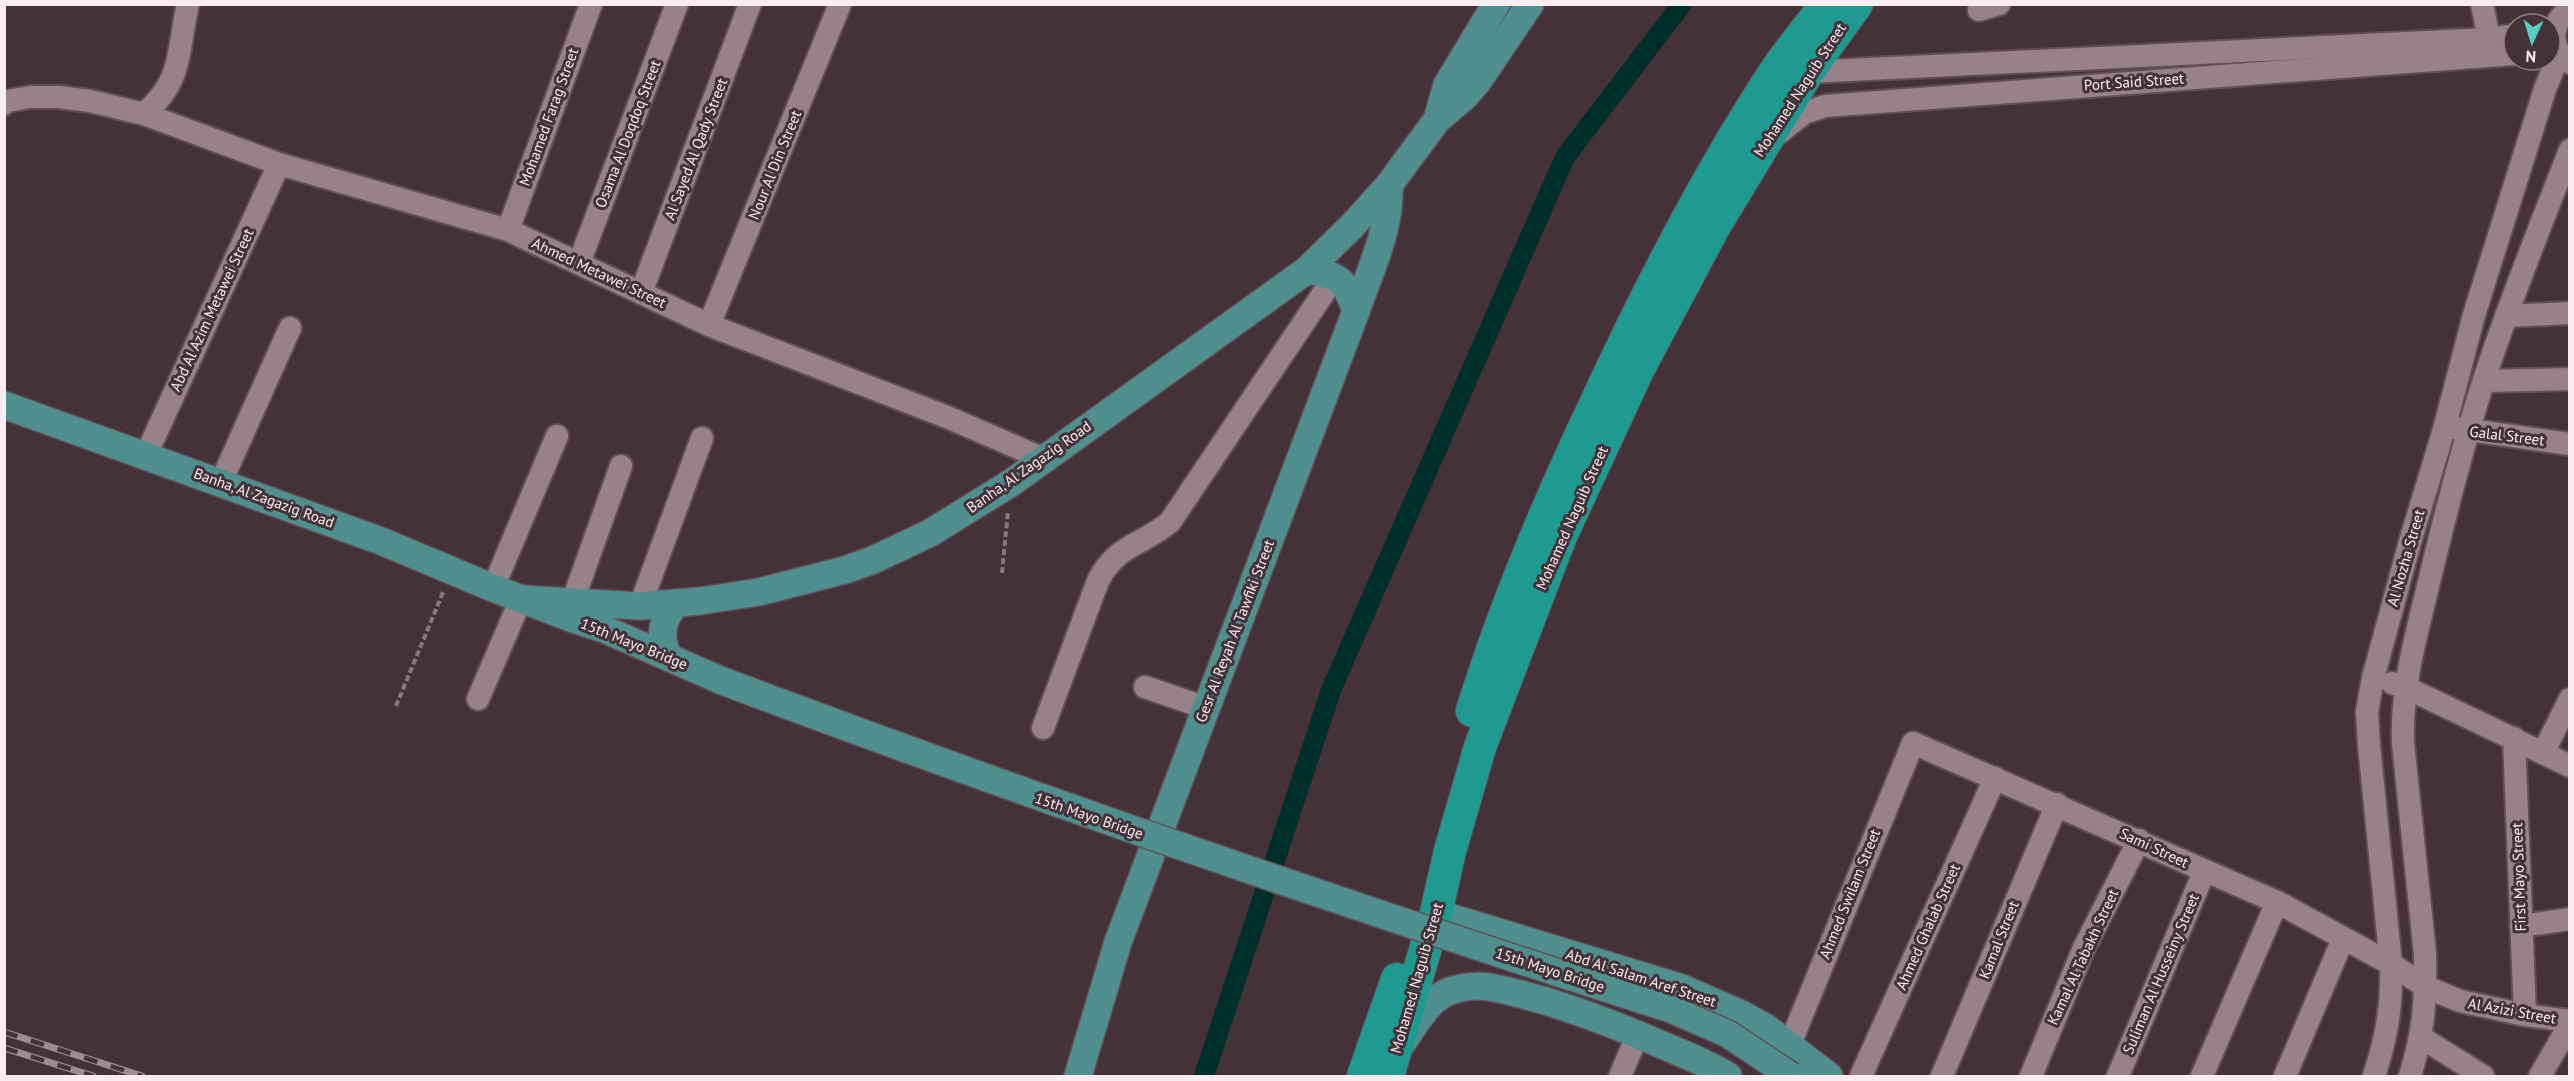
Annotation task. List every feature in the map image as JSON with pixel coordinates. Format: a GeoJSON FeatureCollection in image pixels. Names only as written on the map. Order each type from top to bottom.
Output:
{"type":"FeatureCollection","features":[{"type":"Feature","properties":{"kind":"highway","name":"Mohamed Naguib Street"},"geometry":{"type":"LineString","coordinates":[[1363,1077],[1419,906],[1453,774],[1485,670],[1569,491],[1660,271],[1714,172],[1775,72],[1826,4]]}},
{"type":"Feature","properties":{"kind":"highway","name":"Mohamed Naguib Street"},"geometry":{"type":"LineString","coordinates":[[1569,491],[1638,370],[1714,227],[1808,72],[1857,4]]}},
{"type":"Feature","properties":{"kind":"highway","name":"Mohamed Naguib Street"},"geometry":{"type":"LineString","coordinates":[[1393,1063],[1480,747],[1550,532]]}},
{"type":"Feature","properties":{"kind":"main road","name":"Banha, Al Zagazig Road"},"geometry":{"type":"LineString","coordinates":[[1437,120],[1447,86],[1496,4]]}},
{"type":"Feature","properties":{"kind":"main road","name":"Banha, Al Zagazig Road"},"geometry":{"type":"LineString","coordinates":[[4,405],[381,541],[521,599],[572,611],[676,603],[759,591],[845,570],[930,534],[1011,483],[1307,270],[1389,185],[1437,120],[1478,81],[1530,4]]}},
{"type":"Feature","properties":{"kind":"main road","name":"Gesr Al Reyah Al Tawfiki Street"},"geometry":{"type":"LineString","coordinates":[[1078,1077],[1118,942],[1356,311],[1385,226],[1390,202],[1389,185]]}},
{"type":"Feature","properties":{"kind":"main road"},"geometry":{"type":"LineString","coordinates":[[1307,270],[1335,276],[1344,283],[1356,311]]}},
{"type":"Feature","properties":{"kind":"main road"},"geometry":{"type":"LineString","coordinates":[[668,657],[664,648],[662,629],[670,610],[676,603]]}},
{"type":"Feature","properties":{"kind":"main road","name":"15th Mayo Bridge"},"geometry":{"type":"LineString","coordinates":[[572,611],[604,629],[668,657],[719,688],[894,765],[1040,818],[1303,908],[1661,1024],[1717,1047],[1763,1077]]}},
{"type":"Feature","properties":{"kind":"main road","name":"15th Mayo Bridge"},"geometry":{"type":"LineString","coordinates":[[572,611],[585,631],[615,648],[719,688],[1218,860],[1671,1009],[1728,1034],[1791,1077]]}},
{"type":"Feature","properties":{"kind":"main road","name":"Abd Al Salam Aref Street"},"geometry":{"type":"LineString","coordinates":[[1436,913],[1682,988],[1739,1013],[1790,1044],[1829,1077]]}},
{"type":"Feature","properties":{"kind":"main road"},"geometry":{"type":"LineString","coordinates":[[1393,1063],[1430,1004],[1452,990],[1487,987],[1581,1014],[1638,1034],[1718,1074]]}},
{"type":"Feature","properties":{"kind":"street"},"geometry":{"type":"LineString","coordinates":[[144,114],[161,99],[177,66],[188,4]]}},
{"type":"Feature","properties":{"kind":"street","name":"Mohamed Farag Street"},"geometry":{"type":"LineString","coordinates":[[508,230],[591,4]]}},
{"type":"Feature","properties":{"kind":"street","name":"Osama Al Doqdoq Street"},"geometry":{"type":"LineString","coordinates":[[579,263],[677,4]]}},
{"type":"Feature","properties":{"kind":"street","name":"Al Sayed Al Qady Street"},"geometry":{"type":"LineString","coordinates":[[641,293],[750,4]]}},
{"type":"Feature","properties":{"kind":"street","name":"Nour Al Din Street"},"geometry":{"type":"LineString","coordinates":[[710,325],[840,4]]}},
{"type":"Feature","properties":{"kind":"street"},"geometry":{"type":"LineString","coordinates":[[2482,4],[2489,39]]}},
{"type":"Feature","properties":{"kind":"street","name":"Port Said Street"},"geometry":{"type":"LineString","coordinates":[[1808,72],[2502,37]]}},
{"type":"Feature","properties":{"kind":"street","name":"Port Said Street"},"geometry":{"type":"LineString","coordinates":[[1766,143],[1804,113],[1825,106],[2502,55]]}},
{"type":"Feature","properties":{"kind":"street","name":"Al Nozha Street"},"geometry":{"type":"LineString","coordinates":[[2374,1077],[2386,1040],[2392,998],[2391,964],[2367,712],[2373,678],[2445,426],[2477,304],[2552,72]]}},
{"type":"Feature","properties":{"kind":"street","name":"Ahmed Metawei Street"},"geometry":{"type":"LineString","coordinates":[[4,104],[30,97],[59,97],[90,101],[144,114],[279,164],[508,230],[710,325],[947,417],[1044,459]]}},
{"type":"Feature","properties":{"kind":"street","name":"Al Nozha Street"},"geometry":{"type":"LineString","coordinates":[[2410,1077],[2422,1038],[2426,987],[2425,954],[2403,743],[2404,687],[2436,550],[2468,432],[2506,316],[2562,189],[2570,150]]}},
{"type":"Feature","properties":{"kind":"street","name":"Abd Al Azim Metawei Street"},"geometry":{"type":"LineString","coordinates":[[146,456],[279,164]]}},
{"type":"Feature","properties":{"kind":"street"},"geometry":{"type":"LineString","coordinates":[[1043,728],[1098,581],[1107,565],[1120,552],[1155,535],[1170,522],[1335,276]]}},
{"type":"Feature","properties":{"kind":"street"},"geometry":{"type":"LineString","coordinates":[[2506,316],[2570,313]]}},
{"type":"Feature","properties":{"kind":"street"},"geometry":{"type":"LineString","coordinates":[[221,482],[290,328]]}},
{"type":"Feature","properties":{"kind":"street"},"geometry":{"type":"LineString","coordinates":[[2484,381],[2570,379]]}},
{"type":"Feature","properties":{"kind":"street","name":"Galal Street"},"geometry":{"type":"LineString","coordinates":[[2445,426],[2468,432],[2570,444]]}},
{"type":"Feature","properties":{"kind":"street"},"geometry":{"type":"LineString","coordinates":[[493,588],[557,436]]}},
{"type":"Feature","properties":{"kind":"street"},"geometry":{"type":"LineString","coordinates":[[640,606],[702,438]]}},
{"type":"Feature","properties":{"kind":"street"},"geometry":{"type":"LineString","coordinates":[[572,611],[621,466]]}},
{"type":"Feature","properties":{"kind":"street"},"geometry":{"type":"LineString","coordinates":[[2410,542],[2436,550]]}},
{"type":"Feature","properties":{"kind":"street"},"geometry":{"type":"LineString","coordinates":[[478,699],[521,599]]}},
{"type":"Feature","properties":{"kind":"street"},"geometry":{"type":"LineString","coordinates":[[2373,678],[2404,687],[2570,766]]}},
{"type":"Feature","properties":{"kind":"street"},"geometry":{"type":"LineString","coordinates":[[1145,687],[1206,708]]}},
{"type":"Feature","properties":{"kind":"street"},"geometry":{"type":"LineString","coordinates":[[2543,753],[2570,699]]}},
{"type":"Feature","properties":{"kind":"street","name":"First Mayo Street"},"geometry":{"type":"LineString","coordinates":[[2514,738],[2525,1016]]}},
{"type":"Feature","properties":{"kind":"street","name":"Sami Street"},"geometry":{"type":"LineString","coordinates":[[1911,744],[1916,744],[2057,804],[2204,872],[2277,902],[2391,964]]}},
{"type":"Feature","properties":{"kind":"street","name":"Ahmed Swilam Street"},"geometry":{"type":"LineString","coordinates":[[1790,1044],[1911,744]]}},
{"type":"Feature","properties":{"kind":"street","name":"Ahmed Ghalab Street"},"geometry":{"type":"LineString","coordinates":[[1861,1077],[1995,778]]}},
{"type":"Feature","properties":{"kind":"street","name":"Kamal Street"},"geometry":{"type":"LineString","coordinates":[[1942,1077],[2057,804]]}},
{"type":"Feature","properties":{"kind":"street","name":"Kamal Al Tabakh Street"},"geometry":{"type":"LineString","coordinates":[[2031,1077],[2084,948],[2139,840]]}},
{"type":"Feature","properties":{"kind":"street","name":"Suliman Al Husseiny Street"},"geometry":{"type":"LineString","coordinates":[[2118,1077],[2204,872]]}},
{"type":"Feature","properties":{"kind":"street"},"geometry":{"type":"LineString","coordinates":[[2202,1077],[2277,902]]}},
{"type":"Feature","properties":{"kind":"street"},"geometry":{"type":"LineString","coordinates":[[2521,926],[2570,919]]}},
{"type":"Feature","properties":{"kind":"street"},"geometry":{"type":"LineString","coordinates":[[2285,1077],[2343,939]]}},
{"type":"Feature","properties":{"kind":"street","name":"Al Azizi Street"},"geometry":{"type":"LineString","coordinates":[[2391,964],[2426,987],[2460,1001],[2525,1016],[2570,1022]]}},
{"type":"Feature","properties":{"kind":"street"},"geometry":{"type":"LineString","coordinates":[[2540,1077],[2570,1022]]}},
{"type":"Feature","properties":{"kind":"street"},"geometry":{"type":"LineString","coordinates":[[1620,1077],[1638,1034]]}},
{"type":"Feature","properties":{"kind":"street"},"geometry":{"type":"LineString","coordinates":[[2422,1038],[2483,1077]]}},
{"type":"Feature","properties":{"kind":"path"},"geometry":{"type":"LineString","coordinates":[[1002,573],[1011,483]]}},
{"type":"Feature","properties":{"kind":"path"},"geometry":{"type":"LineString","coordinates":[[396,706],[452,571]]}},
{"type":"Feature","properties":{"kind":"waterway"},"geometry":{"type":"LineString","coordinates":[[1204,1076],[1331,690],[1565,157],[1682,4]]}},
{"type":"Feature","properties":{"kind":"railway"},"geometry":{"type":"LineString","coordinates":[[4,1032],[142,1076]]}},
{"type":"Feature","properties":{"kind":"railway"},"geometry":{"type":"LineString","coordinates":[[4,1048],[93,1076]]}}]}
